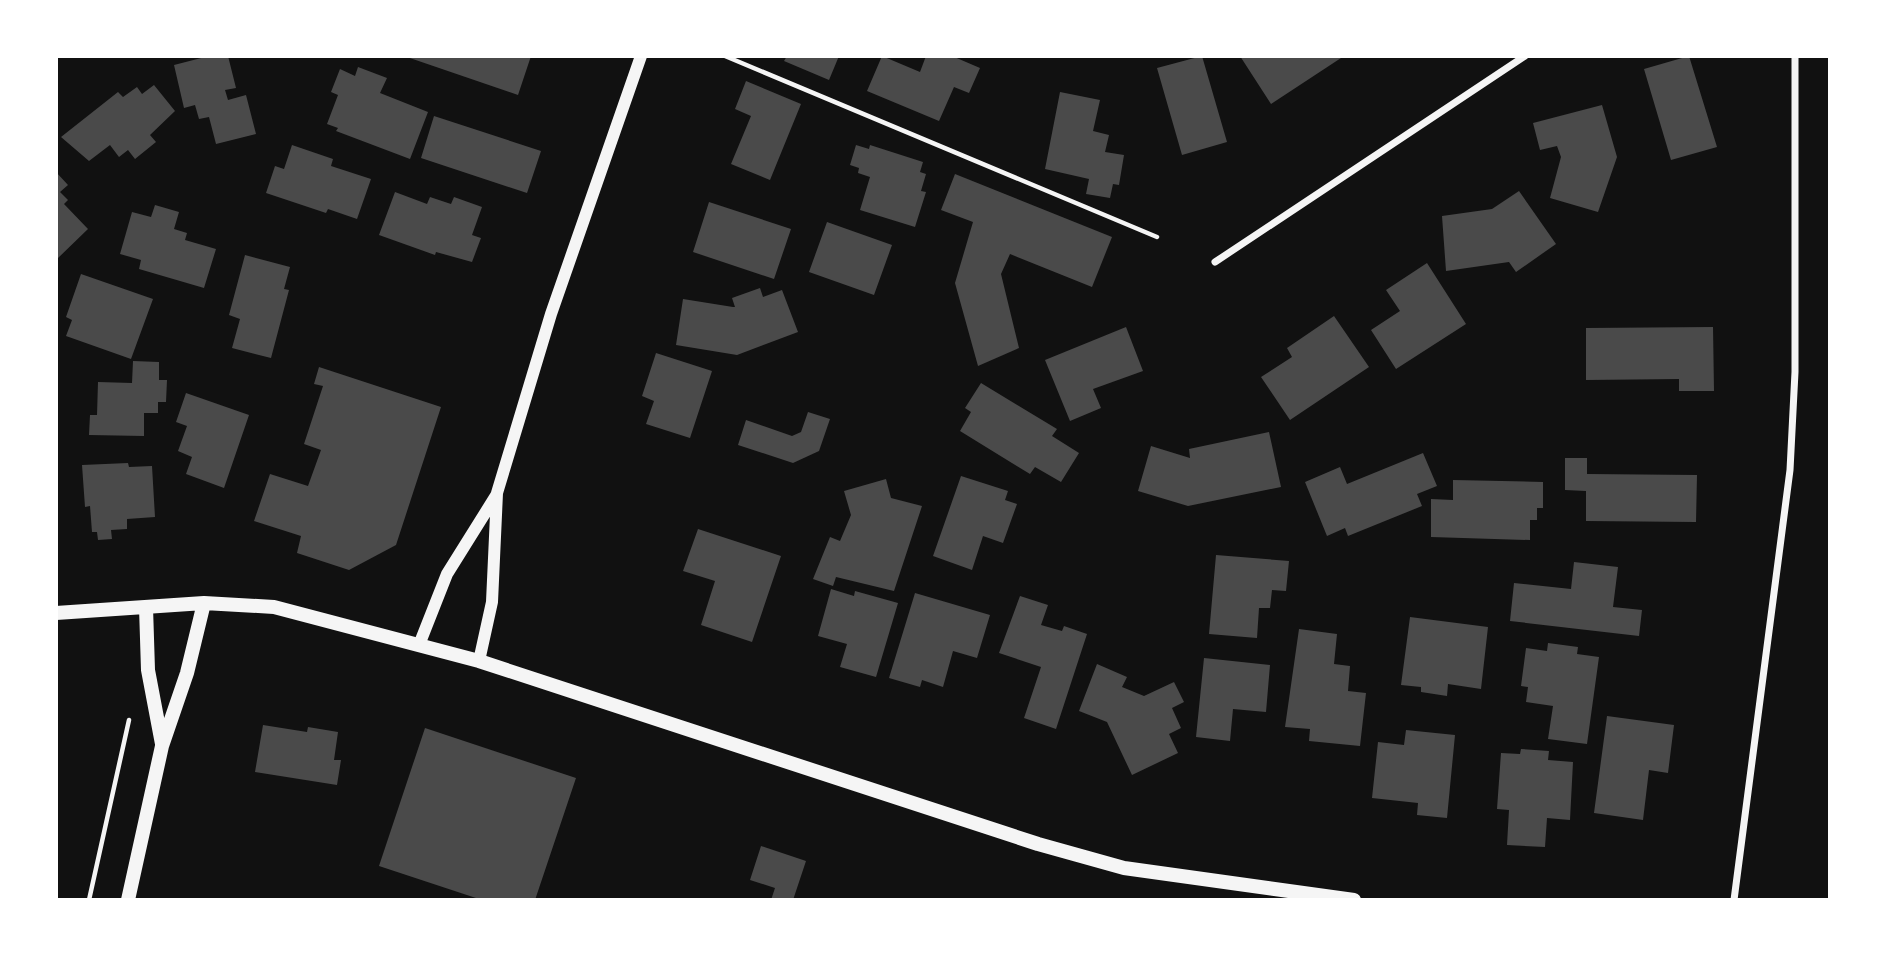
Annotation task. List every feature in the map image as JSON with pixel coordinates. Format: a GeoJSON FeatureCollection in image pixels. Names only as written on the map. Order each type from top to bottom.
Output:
{"type":"FeatureCollection","features":[{"type":"Feature","properties":{"kind":"main road"},"geometry":{"type":"LineString","coordinates":[[128,900],[162,746],[187,673],[204,603]]}},
{"type":"Feature","properties":{"kind":"main road"},"geometry":{"type":"LineString","coordinates":[[56,613],[204,603],[274,607],[479,661],[1038,844],[1124,868],[1354,900]]}},
{"type":"Feature","properties":{"kind":"main road"},"geometry":{"type":"LineString","coordinates":[[146,607],[148,670],[162,746]]}},
{"type":"Feature","properties":{"kind":"street"},"geometry":{"type":"LineString","coordinates":[[479,661],[492,602],[497,493],[551,314],[641,56]]}},
{"type":"Feature","properties":{"kind":"street"},"geometry":{"type":"LineString","coordinates":[[1215,262],[1524,56]]}},
{"type":"Feature","properties":{"kind":"street"},"geometry":{"type":"LineString","coordinates":[[1734,900],[1790,470],[1795,372],[1795,56]]}},
{"type":"Feature","properties":{"kind":"street"},"geometry":{"type":"LineString","coordinates":[[419,645],[447,574],[497,493]]}},
{"type":"Feature","properties":{"kind":"path"},"geometry":{"type":"LineString","coordinates":[[725,56],[1157,237]]}},
{"type":"Feature","properties":{"kind":"path"},"geometry":{"type":"LineString","coordinates":[[89,900],[130,718]]}},
{"type":"Feature","properties":{"kind":"building"},"geometry":{"type":"Polygon","coordinates":[[[209,56],[228,56],[236,88],[225,90],[228,100],[246,95],[256,134],[216,144],[209,117],[199,119],[195,105],[184,108],[174,65],[209,56]]]}},
{"type":"Feature","properties":{"kind":"building"},"geometry":{"type":"Polygon","coordinates":[[[404,56],[531,56],[518,95],[404,56]]]}},
{"type":"Feature","properties":{"kind":"building"},"geometry":{"type":"Polygon","coordinates":[[[787,56],[839,56],[829,80],[784,61],[787,56]]]}},
{"type":"Feature","properties":{"kind":"building"},"geometry":{"type":"Polygon","coordinates":[[[882,56],[920,72],[926,56],[952,56],[980,68],[969,93],[954,87],[939,121],[867,91],[882,56]]]}},
{"type":"Feature","properties":{"kind":"building"},"geometry":{"type":"Polygon","coordinates":[[[1202,56],[1227,142],[1182,155],[1157,68],[1202,56]]]}},
{"type":"Feature","properties":{"kind":"building"},"geometry":{"type":"Polygon","coordinates":[[[1240,56],[1340,56],[1341,58],[1271,104],[1240,56]]]}},
{"type":"Feature","properties":{"kind":"building"},"geometry":{"type":"Polygon","coordinates":[[[1689,56],[1717,147],[1671,160],[1644,69],[1689,56]]]}},
{"type":"Feature","properties":{"kind":"building"},"geometry":{"type":"Polygon","coordinates":[[[358,67],[387,78],[380,93],[428,112],[410,159],[336,131],[338,128],[327,124],[338,95],[331,92],[340,69],[355,76],[358,67]]]}},
{"type":"Feature","properties":{"kind":"building"},"geometry":{"type":"Polygon","coordinates":[[[746,81],[801,104],[770,180],[731,164],[751,116],[735,109],[746,81]]]}},
{"type":"Feature","properties":{"kind":"building"},"geometry":{"type":"Polygon","coordinates":[[[154,85],[175,111],[150,135],[156,142],[135,159],[128,150],[119,157],[110,145],[89,161],[61,137],[118,92],[123,97],[137,87],[142,94],[154,85]]]}},
{"type":"Feature","properties":{"kind":"building"},"geometry":{"type":"Polygon","coordinates":[[[1060,92],[1100,100],[1093,131],[1109,135],[1105,152],[1124,155],[1119,185],[1113,184],[1110,198],[1086,194],[1089,179],[1045,169],[1060,92]]]}},
{"type":"Feature","properties":{"kind":"building"},"geometry":{"type":"Polygon","coordinates":[[[1602,105],[1617,157],[1598,212],[1550,198],[1561,157],[1557,146],[1540,150],[1533,123],[1602,105]]]}},
{"type":"Feature","properties":{"kind":"building"},"geometry":{"type":"Polygon","coordinates":[[[434,116],[541,151],[527,193],[421,158],[434,116]]]}},
{"type":"Feature","properties":{"kind":"building"},"geometry":{"type":"Polygon","coordinates":[[[292,145],[333,159],[331,166],[371,179],[357,219],[328,209],[326,213],[266,193],[275,166],[284,169],[292,145]]]}},
{"type":"Feature","properties":{"kind":"building"},"geometry":{"type":"Polygon","coordinates":[[[856,145],[869,149],[870,145],[923,162],[920,172],[926,174],[921,191],[926,192],[915,227],[860,210],[870,177],[858,173],[859,168],[850,165],[856,145]]]}},
{"type":"Feature","properties":{"kind":"building"},"geometry":{"type":"Polygon","coordinates":[[[56,172],[68,185],[60,192],[68,200],[64,204],[88,229],[57,259],[56,172]]]}},
{"type":"Feature","properties":{"kind":"building"},"geometry":{"type":"Polygon","coordinates":[[[955,174],[1112,237],[1092,287],[1010,254],[1001,274],[1019,348],[978,366],[955,283],[973,222],[941,210],[955,174]]]}},
{"type":"Feature","properties":{"kind":"building"},"geometry":{"type":"Polygon","coordinates":[[[1519,191],[1556,244],[1516,272],[1509,262],[1446,271],[1442,216],[1492,209],[1519,191]]]}},
{"type":"Feature","properties":{"kind":"building"},"geometry":{"type":"Polygon","coordinates":[[[395,192],[427,204],[430,197],[451,204],[454,197],[482,207],[472,235],[481,238],[472,262],[436,252],[435,255],[379,235],[395,192]]]}},
{"type":"Feature","properties":{"kind":"building"},"geometry":{"type":"Polygon","coordinates":[[[709,202],[791,229],[774,279],[693,252],[709,202]]]}},
{"type":"Feature","properties":{"kind":"building"},"geometry":{"type":"Polygon","coordinates":[[[155,205],[179,212],[174,229],[187,233],[185,240],[216,249],[204,288],[139,269],[141,260],[120,254],[132,212],[151,217],[155,205]]]}},
{"type":"Feature","properties":{"kind":"building"},"geometry":{"type":"Polygon","coordinates":[[[827,222],[892,245],[874,295],[809,272],[827,222]]]}},
{"type":"Feature","properties":{"kind":"building"},"geometry":{"type":"Polygon","coordinates":[[[245,255],[290,267],[284,289],[289,290],[271,358],[232,348],[240,319],[229,315],[245,255]]]}},
{"type":"Feature","properties":{"kind":"building"},"geometry":{"type":"Polygon","coordinates":[[[1427,263],[1466,324],[1396,369],[1371,330],[1400,311],[1386,290],[1427,263]]]}},
{"type":"Feature","properties":{"kind":"building"},"geometry":{"type":"Polygon","coordinates":[[[81,274],[153,299],[131,359],[66,336],[72,320],[66,317],[81,274]]]}},
{"type":"Feature","properties":{"kind":"building"},"geometry":{"type":"Polygon","coordinates":[[[760,288],[763,297],[782,290],[798,332],[737,355],[676,345],[683,299],[735,307],[732,298],[760,288]]]}},
{"type":"Feature","properties":{"kind":"building"},"geometry":{"type":"Polygon","coordinates":[[[1334,316],[1369,367],[1290,420],[1261,377],[1292,357],[1287,348],[1334,316]]]}},
{"type":"Feature","properties":{"kind":"building"},"geometry":{"type":"Polygon","coordinates":[[[1126,327],[1143,371],[1093,389],[1101,408],[1070,421],[1045,360],[1126,327]]]}},
{"type":"Feature","properties":{"kind":"building"},"geometry":{"type":"Polygon","coordinates":[[[1713,327],[1714,391],[1679,391],[1679,379],[1586,380],[1586,328],[1713,327]]]}},
{"type":"Feature","properties":{"kind":"building"},"geometry":{"type":"Polygon","coordinates":[[[656,353],[712,371],[690,438],[646,424],[654,401],[642,396],[656,353]]]}},
{"type":"Feature","properties":{"kind":"building"},"geometry":{"type":"Polygon","coordinates":[[[133,361],[159,362],[159,380],[167,380],[166,402],[158,402],[158,413],[144,413],[144,436],[89,435],[90,415],[97,415],[98,382],[132,383],[133,361]]]}},
{"type":"Feature","properties":{"kind":"building"},"geometry":{"type":"Polygon","coordinates":[[[319,367],[441,407],[396,545],[349,570],[297,553],[301,536],[254,521],[270,474],[308,486],[321,450],[304,444],[323,386],[314,384],[319,367]]]}},
{"type":"Feature","properties":{"kind":"building"},"geometry":{"type":"Polygon","coordinates":[[[981,383],[1057,429],[1052,436],[1079,453],[1061,482],[1035,467],[1030,474],[960,431],[971,412],[965,408],[981,383]]]}},
{"type":"Feature","properties":{"kind":"building"},"geometry":{"type":"Polygon","coordinates":[[[186,393],[249,415],[224,488],[186,474],[192,457],[178,451],[187,426],[176,422],[186,393]]]}},
{"type":"Feature","properties":{"kind":"building"},"geometry":{"type":"Polygon","coordinates":[[[808,412],[830,419],[819,451],[793,463],[738,445],[746,420],[792,436],[801,432],[808,412]]]}},
{"type":"Feature","properties":{"kind":"building"},"geometry":{"type":"Polygon","coordinates":[[[1269,432],[1281,487],[1188,506],[1138,491],[1151,446],[1190,458],[1189,449],[1269,432]]]}},
{"type":"Feature","properties":{"kind":"building"},"geometry":{"type":"Polygon","coordinates":[[[1423,453],[1437,486],[1417,494],[1422,506],[1348,536],[1345,528],[1327,536],[1305,482],[1340,467],[1347,484],[1423,453]]]}},
{"type":"Feature","properties":{"kind":"building"},"geometry":{"type":"Polygon","coordinates":[[[1565,458],[1587,458],[1587,474],[1697,475],[1696,522],[1586,521],[1586,491],[1565,490],[1565,458]]]}},
{"type":"Feature","properties":{"kind":"building"},"geometry":{"type":"Polygon","coordinates":[[[128,463],[129,467],[152,466],[155,517],[127,519],[127,529],[111,530],[112,539],[98,540],[97,532],[92,532],[90,506],[85,507],[82,465],[128,463]]]}},
{"type":"Feature","properties":{"kind":"building"},"geometry":{"type":"Polygon","coordinates":[[[961,476],[1008,491],[1005,500],[1017,504],[1003,543],[983,536],[972,570],[933,556],[961,476]]]}},
{"type":"Feature","properties":{"kind":"building"},"geometry":{"type":"Polygon","coordinates":[[[886,479],[891,498],[922,506],[894,591],[836,577],[833,586],[813,579],[830,537],[840,541],[851,515],[844,491],[886,479]]]}},
{"type":"Feature","properties":{"kind":"building"},"geometry":{"type":"Polygon","coordinates":[[[1453,480],[1543,482],[1543,508],[1537,508],[1537,520],[1530,520],[1530,540],[1431,537],[1431,499],[1453,500],[1453,480]]]}},
{"type":"Feature","properties":{"kind":"building"},"geometry":{"type":"Polygon","coordinates":[[[698,529],[781,556],[752,642],[701,625],[715,581],[683,571],[698,529]]]}},
{"type":"Feature","properties":{"kind":"building"},"geometry":{"type":"Polygon","coordinates":[[[1216,555],[1289,561],[1286,591],[1272,590],[1270,608],[1259,608],[1257,638],[1209,634],[1216,555]]]}},
{"type":"Feature","properties":{"kind":"building"},"geometry":{"type":"Polygon","coordinates":[[[1574,562],[1618,567],[1613,607],[1642,610],[1639,636],[1510,621],[1514,583],[1571,589],[1574,562]]]}},
{"type":"Feature","properties":{"kind":"building"},"geometry":{"type":"Polygon","coordinates":[[[831,589],[854,596],[855,591],[898,603],[876,677],[840,667],[847,644],[818,636],[831,589]]]}},
{"type":"Feature","properties":{"kind":"building"},"geometry":{"type":"Polygon","coordinates":[[[915,593],[990,615],[977,658],[953,651],[943,687],[922,680],[920,687],[889,678],[915,593]]]}},
{"type":"Feature","properties":{"kind":"building"},"geometry":{"type":"Polygon","coordinates":[[[1020,596],[1048,605],[1041,625],[1062,631],[1064,626],[1087,634],[1056,729],[1024,718],[1041,667],[999,653],[1020,596]]]}},
{"type":"Feature","properties":{"kind":"building"},"geometry":{"type":"Polygon","coordinates":[[[1410,617],[1488,627],[1481,689],[1448,684],[1447,696],[1421,692],[1421,687],[1401,685],[1410,617]]]}},
{"type":"Feature","properties":{"kind":"building"},"geometry":{"type":"Polygon","coordinates":[[[1299,629],[1337,634],[1334,664],[1350,666],[1348,691],[1366,693],[1360,746],[1309,741],[1310,729],[1285,727],[1299,629]]]}},
{"type":"Feature","properties":{"kind":"building"},"geometry":{"type":"Polygon","coordinates":[[[1548,643],[1578,647],[1577,654],[1599,657],[1587,744],[1548,739],[1553,706],[1526,702],[1528,687],[1521,686],[1526,648],[1547,651],[1548,643]]]}},
{"type":"Feature","properties":{"kind":"building"},"geometry":{"type":"Polygon","coordinates":[[[1204,658],[1270,665],[1266,712],[1233,709],[1230,741],[1196,737],[1204,658]]]}},
{"type":"Feature","properties":{"kind":"building"},"geometry":{"type":"Polygon","coordinates":[[[1097,664],[1127,677],[1122,687],[1144,696],[1174,682],[1184,702],[1172,708],[1181,728],[1169,734],[1178,753],[1132,775],[1107,722],[1079,711],[1097,664]]]}},
{"type":"Feature","properties":{"kind":"building"},"geometry":{"type":"Polygon","coordinates":[[[1607,716],[1674,725],[1668,773],[1649,770],[1643,820],[1594,813],[1607,716]]]}},
{"type":"Feature","properties":{"kind":"building"},"geometry":{"type":"Polygon","coordinates":[[[263,725],[307,732],[308,727],[338,732],[334,760],[341,760],[337,785],[255,772],[263,725]]]}},
{"type":"Feature","properties":{"kind":"building"},"geometry":{"type":"Polygon","coordinates":[[[425,728],[576,778],[535,900],[482,900],[379,866],[425,728]]]}},
{"type":"Feature","properties":{"kind":"building"},"geometry":{"type":"Polygon","coordinates":[[[1406,730],[1455,735],[1447,818],[1417,815],[1418,803],[1372,798],[1378,742],[1404,745],[1406,730]]]}},
{"type":"Feature","properties":{"kind":"building"},"geometry":{"type":"Polygon","coordinates":[[[1521,749],[1549,751],[1548,760],[1573,762],[1570,820],[1547,818],[1545,847],[1507,845],[1509,810],[1497,809],[1501,753],[1520,754],[1521,749]]]}},
{"type":"Feature","properties":{"kind":"building"},"geometry":{"type":"Polygon","coordinates":[[[761,846],[806,861],[793,900],[771,900],[775,888],[750,880],[761,846]]]}}]}
